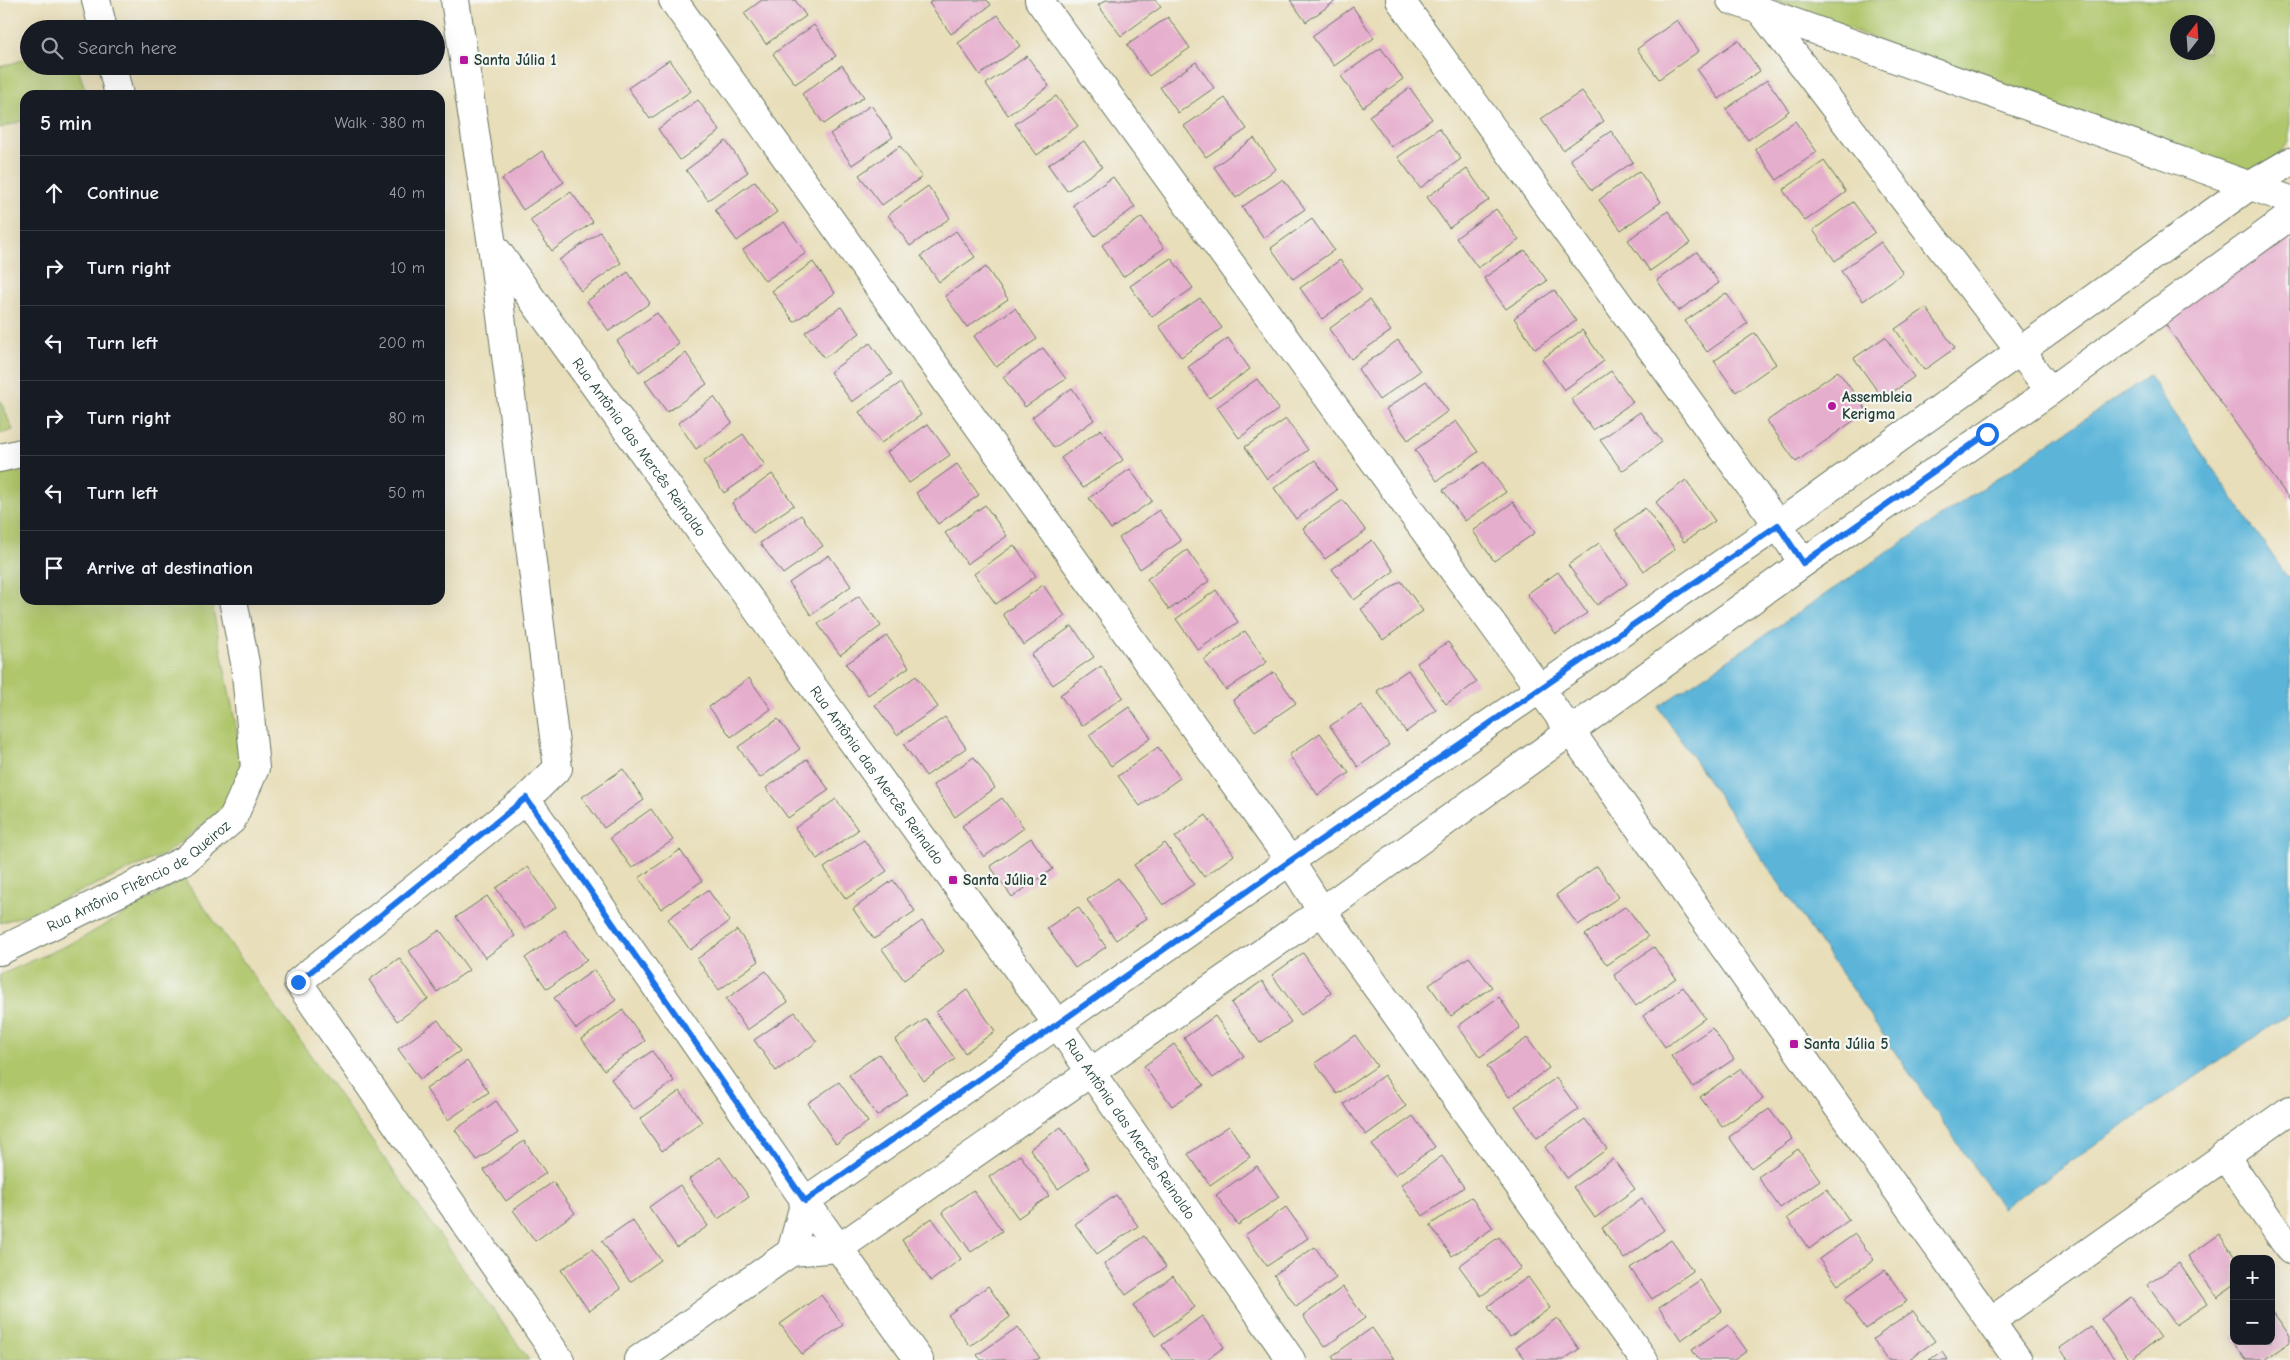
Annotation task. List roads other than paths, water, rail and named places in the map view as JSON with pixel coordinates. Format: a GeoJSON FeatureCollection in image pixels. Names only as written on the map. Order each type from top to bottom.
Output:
{"type":"FeatureCollection","features":[{"type":"Feature","properties":{"kind":"street"},"geometry":{"type":"LineString","coordinates":[[96,0],[101,20]]}},
{"type":"Feature","properties":{"kind":"street"},"geometry":{"type":"LineString","coordinates":[[455,0],[492,244],[558,768],[526,798],[298,982],[560,1360]]}},
{"type":"Feature","properties":{"kind":"street"},"geometry":{"type":"LineString","coordinates":[[673,0],[1290,861],[1322,910],[1644,1360]]}},
{"type":"Feature","properties":{"kind":"street"},"geometry":{"type":"LineString","coordinates":[[1039,0],[1571,732],[2018,1360]]}},
{"type":"Feature","properties":{"kind":"street"},"geometry":{"type":"LineString","coordinates":[[1400,0],[1778,525],[1803,563]]}},
{"type":"Feature","properties":{"kind":"street"},"geometry":{"type":"LineString","coordinates":[[1731,0],[2290,200]]}},
{"type":"Feature","properties":{"kind":"street"},"geometry":{"type":"LineString","coordinates":[[1761,11],[2050,391]]}},
{"type":"Feature","properties":{"kind":"street"},"geometry":{"type":"LineString","coordinates":[[114,75],[118,90]]}},
{"type":"Feature","properties":{"kind":"street"},"geometry":{"type":"LineString","coordinates":[[791,1252],[805,1201],[1290,861],[1778,525],[2250,185],[2290,162]]}},
{"type":"Feature","properties":{"kind":"street"},"geometry":{"type":"LineString","coordinates":[[638,1360],[791,1252],[840,1248],[1322,910],[1803,563],[2050,391],[2290,216]]}},
{"type":"Feature","properties":{"kind":"street","name":"Rua Antônia das Mercês Reinaldo"},"geometry":{"type":"LineString","coordinates":[[492,244],[1058,1025],[1291,1360]]}},
{"type":"Feature","properties":{"kind":"street"},"geometry":{"type":"LineString","coordinates":[[0,458],[20,453]]}},
{"type":"Feature","properties":{"kind":"street","name":"Rua Antônio Flrêncio de Queiroz"},"geometry":{"type":"LineString","coordinates":[[0,951],[185,860],[232,820],[255,768],[245,663],[234,605]]}},
{"type":"Feature","properties":{"kind":"street"},"geometry":{"type":"LineString","coordinates":[[526,798],[805,1201],[919,1360]]}},
{"type":"Feature","properties":{"kind":"street"},"geometry":{"type":"LineString","coordinates":[[1992,1321],[2290,1110]]}},
{"type":"Feature","properties":{"kind":"street"},"geometry":{"type":"LineString","coordinates":[[2224,1155],[2290,1250]]}},
{"type":"Feature","properties":{"kind":"water"},"geometry":{"type":"Polygon","coordinates":[[[2149,376],[2290,581],[2290,1013],[2002,1208],[1658,707],[2149,376]]]}},
{"type":"Feature","properties":{"kind":"place","name":"Santa Júlia 1"},"geometry":{"type":"Point","coordinates":[464,60]}},
{"type":"Feature","properties":{"kind":"place","name":"Assembleia Kerigma"},"geometry":{"type":"Point","coordinates":[1832,406]}},
{"type":"Feature","properties":{"kind":"place","name":"Santa Júlia 2"},"geometry":{"type":"Point","coordinates":[953,880]}},
{"type":"Feature","properties":{"kind":"place","name":"Santa Júlia 5"},"geometry":{"type":"Point","coordinates":[1794,1044]}}]}
